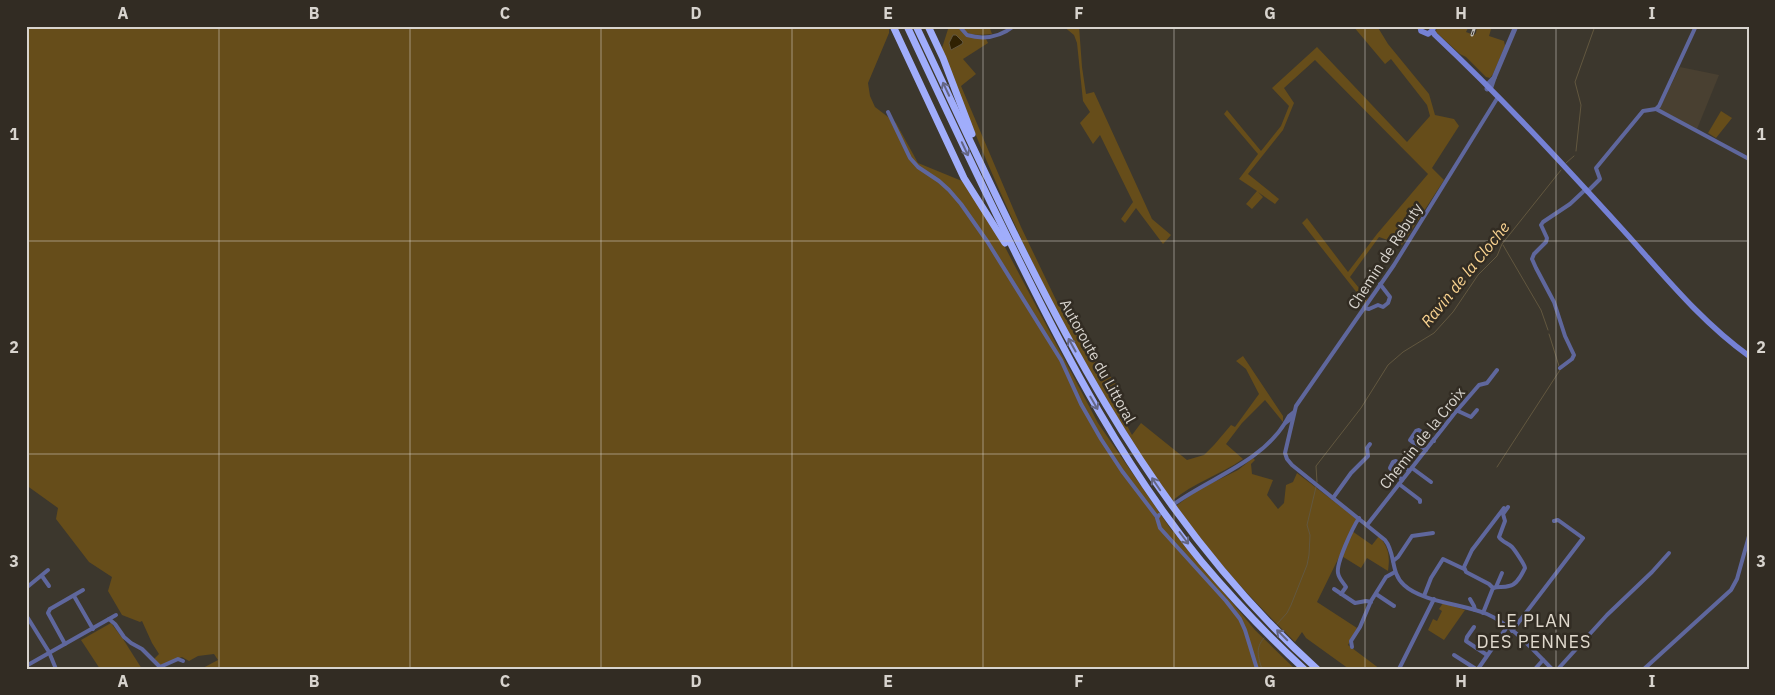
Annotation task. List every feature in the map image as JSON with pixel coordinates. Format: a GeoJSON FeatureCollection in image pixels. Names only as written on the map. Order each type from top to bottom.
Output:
{"type":"FeatureCollection","features":[{"type":"Feature","properties":{"kind":"highway"},"geometry":{"type":"LineString","coordinates":[[893,26],[964,178],[999,231],[1055,334]]}},
{"type":"Feature","properties":{"kind":"highway","name":"Autoroute du Littoral"},"geometry":{"type":"LineString","coordinates":[[907,26],[1055,334],[1129,460],[1200,560],[1239,605],[1304,669]]}},
{"type":"Feature","properties":{"kind":"highway","name":"Autoroute du Littoral"},"geometry":{"type":"LineString","coordinates":[[916,26],[1056,314],[1090,378],[1137,455],[1170,505],[1207,554],[1280,634],[1317,669]]}},
{"type":"Feature","properties":{"kind":"highway"},"geometry":{"type":"LineString","coordinates":[[928,26],[943,58],[973,137],[1015,233]]}},
{"type":"Feature","properties":{"kind":"main road"},"geometry":{"type":"LineString","coordinates":[[1420,26],[1422,31],[1431,30],[1529,129],[1696,310],[1730,343],[1749,356]]}},
{"type":"Feature","properties":{"kind":"street"},"geometry":{"type":"LineString","coordinates":[[959,26],[966,35],[987,37],[999,35],[1014,26]]}},
{"type":"Feature","properties":{"kind":"street"},"geometry":{"type":"LineString","coordinates":[[1488,88],[1516,26]]}},
{"type":"Feature","properties":{"kind":"street"},"geometry":{"type":"LineString","coordinates":[[1656,109],[1666,93],[1696,26]]}},
{"type":"Feature","properties":{"kind":"street","name":"Chemin de Rebuty"},"geometry":{"type":"LineString","coordinates":[[1174,504],[1186,495],[1246,462],[1279,432],[1293,415],[1297,404],[1421,222],[1497,98]]}},
{"type":"Feature","properties":{"kind":"street"},"geometry":{"type":"LineString","coordinates":[[1560,368],[1572,360],[1574,355],[1565,336],[1554,302],[1532,259],[1534,254],[1546,242],[1547,238],[1541,225],[1542,222],[1570,204],[1600,179],[1596,168],[1643,111],[1656,109],[1749,159]]}},
{"type":"Feature","properties":{"kind":"street"},"geometry":{"type":"LineString","coordinates":[[888,112],[910,158],[918,167],[949,190],[987,241],[1061,360],[1084,410],[1101,439],[1122,471],[1159,515],[1160,528],[1240,619],[1257,669]]}},
{"type":"Feature","properties":{"kind":"street"},"geometry":{"type":"LineString","coordinates":[[1364,308],[1369,310],[1378,305],[1383,307],[1388,303],[1390,297],[1380,284]]}},
{"type":"Feature","properties":{"kind":"street","name":"Chemin de la Croix"},"geometry":{"type":"LineString","coordinates":[[1367,524],[1458,410],[1480,384],[1488,382],[1497,370]]}},
{"type":"Feature","properties":{"kind":"street"},"geometry":{"type":"LineString","coordinates":[[1458,410],[1471,417],[1477,410]]}},
{"type":"Feature","properties":{"kind":"street"},"geometry":{"type":"LineString","coordinates":[[1293,415],[1286,449],[1287,459],[1387,542],[1391,551],[1395,572],[1405,586],[1424,596],[1493,617],[1512,631],[1552,669]]}},
{"type":"Feature","properties":{"kind":"street"},"geometry":{"type":"LineString","coordinates":[[1426,450],[1422,445],[1410,440],[1416,431],[1419,430],[1434,441]]}},
{"type":"Feature","properties":{"kind":"street"},"geometry":{"type":"LineString","coordinates":[[1333,498],[1350,473],[1368,456],[1367,448],[1370,444]]}},
{"type":"Feature","properties":{"kind":"street"},"geometry":{"type":"LineString","coordinates":[[1402,480],[1390,469],[1393,462],[1396,461],[1431,482]]}},
{"type":"Feature","properties":{"kind":"street"},"geometry":{"type":"LineString","coordinates":[[1399,484],[1420,500],[1420,502]]}},
{"type":"Feature","properties":{"kind":"street"},"geometry":{"type":"LineString","coordinates":[[1424,596],[1431,578],[1442,559],[1446,559],[1494,587],[1512,586],[1516,582],[1526,568],[1512,547],[1499,539],[1499,534],[1505,521],[1503,514],[1506,508],[1472,550],[1464,569]]}},
{"type":"Feature","properties":{"kind":"street"},"geometry":{"type":"LineString","coordinates":[[1332,597],[1337,591],[1346,586],[1338,575],[1339,562],[1354,525],[1359,518]]}},
{"type":"Feature","properties":{"kind":"street"},"geometry":{"type":"LineString","coordinates":[[1512,631],[1583,538],[1558,520],[1554,521]]}},
{"type":"Feature","properties":{"kind":"street"},"geometry":{"type":"LineString","coordinates":[[1392,561],[1398,557],[1413,536],[1433,533]]}},
{"type":"Feature","properties":{"kind":"street"},"geometry":{"type":"LineString","coordinates":[[1644,669],[1731,590],[1737,579],[1749,536]]}},
{"type":"Feature","properties":{"kind":"street"},"geometry":{"type":"LineString","coordinates":[[1558,669],[1606,615],[1669,553]]}},
{"type":"Feature","properties":{"kind":"street"},"geometry":{"type":"LineString","coordinates":[[26,588],[48,570]]}},
{"type":"Feature","properties":{"kind":"street"},"geometry":{"type":"LineString","coordinates":[[1352,647],[1351,641],[1360,627],[1371,602],[1386,577],[1395,572]]}},
{"type":"Feature","properties":{"kind":"street"},"geometry":{"type":"LineString","coordinates":[[1483,613],[1502,573]]}},
{"type":"Feature","properties":{"kind":"street"},"geometry":{"type":"LineString","coordinates":[[42,576],[49,586]]}},
{"type":"Feature","properties":{"kind":"street"},"geometry":{"type":"LineString","coordinates":[[65,644],[48,614],[50,609],[83,590]]}},
{"type":"Feature","properties":{"kind":"street"},"geometry":{"type":"LineString","coordinates":[[1337,591],[1356,604],[1366,601],[1371,602]]}},
{"type":"Feature","properties":{"kind":"street"},"geometry":{"type":"LineString","coordinates":[[1376,594],[1394,606]]}},
{"type":"Feature","properties":{"kind":"street"},"geometry":{"type":"LineString","coordinates":[[74,596],[93,629]]}},
{"type":"Feature","properties":{"kind":"street"},"geometry":{"type":"LineString","coordinates":[[1399,669],[1434,599]]}},
{"type":"Feature","properties":{"kind":"street"},"geometry":{"type":"LineString","coordinates":[[1470,599],[1475,610]]}},
{"type":"Feature","properties":{"kind":"street"},"geometry":{"type":"LineString","coordinates":[[26,615],[49,652],[56,669]]}},
{"type":"Feature","properties":{"kind":"street"},"geometry":{"type":"LineString","coordinates":[[26,666],[116,615]]}},
{"type":"Feature","properties":{"kind":"street"},"geometry":{"type":"LineString","coordinates":[[109,620],[115,624],[124,637],[142,649],[160,667],[178,660],[183,661]]}},
{"type":"Feature","properties":{"kind":"street"},"geometry":{"type":"LineString","coordinates":[[1474,627],[1466,642],[1486,656]]}},
{"type":"Feature","properties":{"kind":"street"},"geometry":{"type":"LineString","coordinates":[[1454,655],[1477,669],[1507,627]]}},
{"type":"Feature","properties":{"kind":"street"},"geometry":{"type":"LineString","coordinates":[[1464,644],[1486,656]]}},
{"type":"Feature","properties":{"kind":"street"},"geometry":{"type":"LineString","coordinates":[[1535,669],[1543,660]]}},
{"type":"Feature","properties":{"kind":"street"},"geometry":{"type":"LineString","coordinates":[[172,663],[175,669]]}},
{"type":"Feature","properties":{"kind":"shaded area"},"geometry":{"type":"Polygon","coordinates":[[[26,26],[889,26],[889,33],[868,83],[870,96],[875,107],[896,123],[918,163],[962,181],[997,232],[1098,423],[1170,528],[1255,630],[1295,669],[201,669],[218,660],[214,654],[198,656],[189,661],[182,657],[160,667],[154,659],[159,654],[142,621],[140,622],[122,615],[108,591],[112,577],[89,562],[56,519],[58,508],[26,485],[26,26]]]}},
{"type":"Feature","properties":{"kind":"shaded area"},"geometry":{"type":"Polygon","coordinates":[[[949,26],[957,26],[966,35],[986,39],[988,43],[963,59],[976,74],[961,86],[1021,227],[1057,302],[1069,324],[1117,385],[1124,401],[1122,416],[1132,435],[1141,423],[1187,460],[1204,455],[1231,425],[1235,427],[1259,394],[1246,369],[1236,361],[1243,356],[1283,416],[1283,422],[1265,400],[1242,423],[1226,444],[1243,459],[1189,489],[1172,501],[1104,396],[1073,341],[1016,228],[944,55],[942,48],[949,26]]]}},
{"type":"Feature","properties":{"kind":"shaded area"},"geometry":{"type":"Polygon","coordinates":[[[960,26],[989,26],[992,34],[970,34],[960,26]]]}},
{"type":"Feature","properties":{"kind":"shaded area"},"geometry":{"type":"Polygon","coordinates":[[[1063,26],[1079,26],[1086,94],[1094,92],[1152,219],[1171,235],[1163,244],[1136,208],[1125,223],[1121,219],[1133,202],[1100,135],[1093,144],[1080,123],[1090,112],[1083,101],[1077,43],[1074,35],[1063,26]]]}},
{"type":"Feature","properties":{"kind":"shaded area"},"geometry":{"type":"Polygon","coordinates":[[[1353,26],[1377,26],[1388,44],[1429,94],[1435,115],[1454,119],[1459,126],[1432,168],[1444,180],[1402,245],[1379,237],[1350,277],[1368,299],[1365,303],[1302,223],[1307,218],[1348,272],[1377,234],[1428,174],[1315,60],[1284,88],[1294,103],[1283,130],[1248,174],[1279,199],[1275,204],[1258,192],[1263,197],[1252,209],[1246,204],[1257,191],[1239,179],[1258,154],[1224,114],[1227,110],[1261,151],[1281,126],[1289,106],[1272,88],[1317,47],[1407,142],[1430,116],[1427,105],[1391,59],[1385,64],[1353,26]]]}},
{"type":"Feature","properties":{"kind":"shaded area"},"geometry":{"type":"Polygon","coordinates":[[[1437,26],[1469,26],[1466,32],[1474,35],[1477,26],[1492,26],[1489,36],[1504,41],[1505,46],[1490,78],[1486,77],[1436,32],[1437,26]]]}},
{"type":"Feature","properties":{"kind":"shaded area"},"geometry":{"type":"Polygon","coordinates":[[[953,35],[956,35],[963,42],[951,50],[949,43],[953,35]]]}},
{"type":"Feature","properties":{"kind":"shaded area"},"geometry":{"type":"Polygon","coordinates":[[[1680,67],[1719,75],[1697,129],[1659,109],[1680,67]]]}},
{"type":"Feature","properties":{"kind":"shaded area"},"geometry":{"type":"Polygon","coordinates":[[[1721,111],[1732,118],[1716,138],[1708,133],[1721,111]]]}},
{"type":"Feature","properties":{"kind":"shaded area"},"geometry":{"type":"Polygon","coordinates":[[[1253,458],[1255,460],[1251,464],[1252,474],[1273,480],[1267,495],[1278,509],[1284,503],[1286,485],[1293,482],[1297,473],[1357,519],[1352,531],[1372,545],[1379,536],[1385,544],[1389,556],[1388,571],[1367,558],[1361,568],[1340,555],[1317,602],[1357,628],[1348,645],[1380,669],[1349,669],[1306,638],[1302,632],[1295,642],[1232,577],[1176,506],[1196,491],[1238,470],[1253,458]]]}},
{"type":"Feature","properties":{"kind":"shaded area"},"geometry":{"type":"Polygon","coordinates":[[[1443,603],[1465,610],[1444,640],[1428,630],[1433,619],[1437,621],[1442,611],[1439,609],[1443,603]]]}},
{"type":"Feature","properties":{"kind":"shaded area"},"geometry":{"type":"Polygon","coordinates":[[[111,623],[142,669],[100,669],[81,640],[111,623]]]}},
{"type":"Feature","properties":{"kind":"waterway"},"geometry":{"type":"LineString","coordinates":[[969,29],[973,26]]}},
{"type":"Feature","properties":{"kind":"waterway","name":"Ravin de la Cloche"},"geometry":{"type":"LineString","coordinates":[[1576,151],[1581,105],[1575,82],[1595,26]]}},
{"type":"Feature","properties":{"kind":"waterway","name":"Ravin de la Cloche"},"geometry":{"type":"LineString","coordinates":[[1566,163],[1574,156]]}},
{"type":"Feature","properties":{"kind":"waterway","name":"Ravin de la Cloche"},"geometry":{"type":"LineString","coordinates":[[1317,482],[1316,466],[1361,408],[1388,365],[1403,352],[1434,333],[1453,312],[1478,275],[1497,256],[1502,244],[1561,170]]}},
{"type":"Feature","properties":{"kind":"waterway"},"geometry":{"type":"LineString","coordinates":[[1503,245],[1541,310],[1548,330]]}},
{"type":"Feature","properties":{"kind":"waterway"},"geometry":{"type":"LineString","coordinates":[[1549,334],[1559,366]]}},
{"type":"Feature","properties":{"kind":"waterway"},"geometry":{"type":"LineString","coordinates":[[1497,467],[1560,370]]}},
{"type":"Feature","properties":{"kind":"waterway","name":"Ravin de la Cloche"},"geometry":{"type":"LineString","coordinates":[[1277,624],[1287,613],[1307,565],[1310,535],[1307,525],[1316,487]]}},
{"type":"Feature","properties":{"kind":"waterway","name":"Ravin de la Cloche"},"geometry":{"type":"LineString","coordinates":[[1262,669],[1258,649],[1264,638]]}},
{"type":"Feature","properties":{"kind":"railway"},"geometry":{"type":"LineString","coordinates":[[1472,35],[1475,26]]}},
{"type":"Feature","properties":{"kind":"district","name":"LE PLAN DES PENNES"},"geometry":{"type":"Point","coordinates":[1534,630]}}]}
